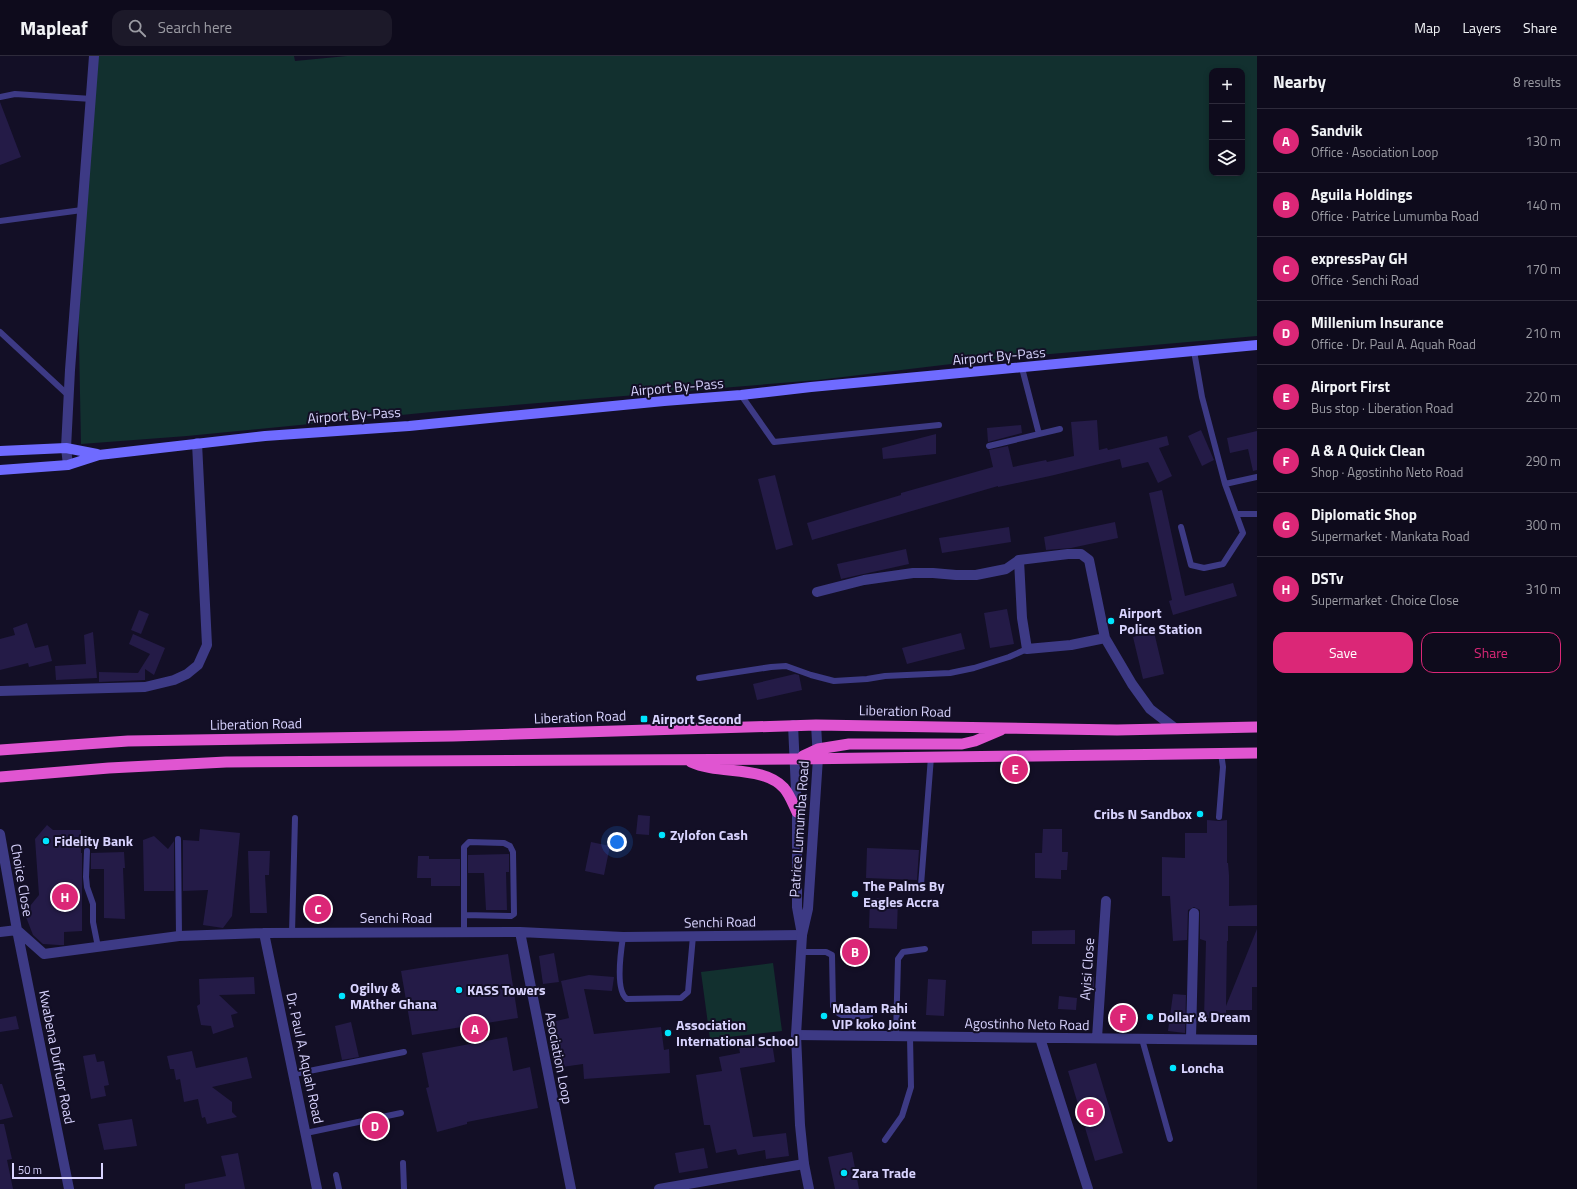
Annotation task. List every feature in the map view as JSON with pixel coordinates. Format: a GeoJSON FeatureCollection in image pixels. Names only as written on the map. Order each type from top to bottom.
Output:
{"type":"FeatureCollection","features":[{"type":"Feature","properties":{"kind":"highway","name":"Liberation Road"},"geometry":{"type":"LineString","coordinates":[[0,750],[128,741],[452,736],[793,725],[1117,730],[1257,727]]}},
{"type":"Feature","properties":{"kind":"highway"},"geometry":{"type":"LineString","coordinates":[[0,777],[109,768],[226,762],[795,759],[818,754],[849,744],[962,744],[975,741],[1005,728]]}},
{"type":"Feature","properties":{"kind":"highway"},"geometry":{"type":"LineString","coordinates":[[818,754],[931,757],[1257,753]]}},
{"type":"Feature","properties":{"kind":"highway"},"geometry":{"type":"LineString","coordinates":[[685,760],[706,768],[748,772],[765,776],[776,781],[784,788],[797,812]]}},
{"type":"Feature","properties":{"kind":"main road","name":"Airport By-Pass"},"geometry":{"type":"LineString","coordinates":[[0,470],[68,465],[99,455],[266,436],[447,422],[1257,345]]}},
{"type":"Feature","properties":{"kind":"main road","name":"Airport By-Pass"},"geometry":{"type":"LineString","coordinates":[[0,451],[66,448],[99,455]]}},
{"type":"Feature","properties":{"kind":"street"},"geometry":{"type":"LineString","coordinates":[[68,465],[66,448],[68,395],[92,100],[94,56]]}},
{"type":"Feature","properties":{"kind":"street"},"geometry":{"type":"LineString","coordinates":[[0,691],[145,687],[174,680],[187,674],[198,665],[207,645],[197,443]]}},
{"type":"Feature","properties":{"kind":"street"},"geometry":{"type":"LineString","coordinates":[[817,592],[864,580],[913,573],[933,572],[956,575],[982,574],[1006,569],[1019,560],[1068,554],[1081,554],[1089,560],[1105,638],[1132,684],[1150,709],[1176,729]]}},
{"type":"Feature","properties":{"kind":"street"},"geometry":{"type":"LineString","coordinates":[[1019,560],[1022,618],[1027,649],[1071,645],[1105,638]]}},
{"type":"Feature","properties":{"kind":"street","name":"Patrice Lumumba Road"},"geometry":{"type":"LineString","coordinates":[[793,725],[797,812],[797,907],[802,935]]}},
{"type":"Feature","properties":{"kind":"street","name":"Patrice Lumumba Road"},"geometry":{"type":"LineString","coordinates":[[809,1189],[804,1164],[800,1125],[796,1035],[802,935],[808,909],[818,754],[816,725]]}},
{"type":"Feature","properties":{"kind":"street","name":"Choice Close"},"geometry":{"type":"LineString","coordinates":[[0,834],[17,930]]}},
{"type":"Feature","properties":{"kind":"street","name":"Ayisi Close"},"geometry":{"type":"LineString","coordinates":[[1097,1038],[1106,901]]}},
{"type":"Feature","properties":{"kind":"street"},"geometry":{"type":"LineString","coordinates":[[1191,1039],[1194,913]]}},
{"type":"Feature","properties":{"kind":"street"},"geometry":{"type":"LineString","coordinates":[[0,932],[17,930]]}},
{"type":"Feature","properties":{"kind":"street","name":"Senchi Road"},"geometry":{"type":"LineString","coordinates":[[17,930],[44,954],[179,936],[264,933],[520,932],[623,937],[802,935]]}},
{"type":"Feature","properties":{"kind":"street","name":"Kwabena Duffuor Road"},"geometry":{"type":"LineString","coordinates":[[17,930],[69,1189]]}},
{"type":"Feature","properties":{"kind":"street","name":"Asociation Loop"},"geometry":{"type":"LineString","coordinates":[[520,932],[571,1189]]}},
{"type":"Feature","properties":{"kind":"street","name":"Dr. Paul A. Aquah Road"},"geometry":{"type":"LineString","coordinates":[[264,933],[318,1189]]}},
{"type":"Feature","properties":{"kind":"street","name":"Agostinho Neto Road"},"geometry":{"type":"LineString","coordinates":[[796,1035],[1257,1040]]}},
{"type":"Feature","properties":{"kind":"street"},"geometry":{"type":"LineString","coordinates":[[1040,1038],[1088,1189]]}},
{"type":"Feature","properties":{"kind":"street"},"geometry":{"type":"LineString","coordinates":[[660,1189],[804,1164]]}},
{"type":"Feature","properties":{"kind":"lane"},"geometry":{"type":"LineString","coordinates":[[0,97],[15,94],[92,100]]}},
{"type":"Feature","properties":{"kind":"lane"},"geometry":{"type":"LineString","coordinates":[[0,221],[82,210]]}},
{"type":"Feature","properties":{"kind":"lane"},"geometry":{"type":"LineString","coordinates":[[0,332],[68,395]]}},
{"type":"Feature","properties":{"kind":"lane"},"geometry":{"type":"LineString","coordinates":[[1181,527],[1191,565],[1204,568],[1223,564],[1244,533],[1225,484],[1202,397],[1194,351]]}},
{"type":"Feature","properties":{"kind":"lane"},"geometry":{"type":"LineString","coordinates":[[1022,368],[1039,434]]}},
{"type":"Feature","properties":{"kind":"lane"},"geometry":{"type":"LineString","coordinates":[[741,395],[774,442],[939,425]]}},
{"type":"Feature","properties":{"kind":"lane"},"geometry":{"type":"LineString","coordinates":[[989,446],[1060,430]]}},
{"type":"Feature","properties":{"kind":"lane"},"geometry":{"type":"LineString","coordinates":[[1225,484],[1257,476]]}},
{"type":"Feature","properties":{"kind":"lane"},"geometry":{"type":"LineString","coordinates":[[1237,514],[1257,514]]}},
{"type":"Feature","properties":{"kind":"lane"},"geometry":{"type":"LineString","coordinates":[[699,678],[786,666],[811,675],[834,680],[950,673],[974,668],[1009,657],[1027,649]]}},
{"type":"Feature","properties":{"kind":"lane"},"geometry":{"type":"LineString","coordinates":[[1219,817],[1223,767],[1221,753]]}},
{"type":"Feature","properties":{"kind":"lane"},"geometry":{"type":"LineString","coordinates":[[921,886],[928,772],[931,757]]}},
{"type":"Feature","properties":{"kind":"lane"},"geometry":{"type":"LineString","coordinates":[[292,933],[295,818]]}},
{"type":"Feature","properties":{"kind":"lane"},"geometry":{"type":"LineString","coordinates":[[178,839],[179,936]]}},
{"type":"Feature","properties":{"kind":"lane"},"geometry":{"type":"LineString","coordinates":[[464,915],[511,916],[514,914],[513,852],[510,846],[504,843],[469,842],[464,847],[464,915],[464,932]]}},
{"type":"Feature","properties":{"kind":"lane"},"geometry":{"type":"LineString","coordinates":[[87,850],[87,887],[92,904],[93,922],[98,947]]}},
{"type":"Feature","properties":{"kind":"lane"},"geometry":{"type":"LineString","coordinates":[[623,937],[620,962],[621,993],[627,999],[681,998],[685,996],[688,992],[693,936]]}},
{"type":"Feature","properties":{"kind":"lane"},"geometry":{"type":"LineString","coordinates":[[896,1036],[898,959],[903,952],[925,949]]}},
{"type":"Feature","properties":{"kind":"lane"},"geometry":{"type":"LineString","coordinates":[[801,952],[826,952],[832,955],[833,1006],[835,1011],[843,1016],[870,1015]]}},
{"type":"Feature","properties":{"kind":"lane"},"geometry":{"type":"LineString","coordinates":[[885,1140],[902,1116],[912,1087],[910,1036]]}},
{"type":"Feature","properties":{"kind":"lane"},"geometry":{"type":"LineString","coordinates":[[1142,1039],[1170,1139]]}},
{"type":"Feature","properties":{"kind":"lane"},"geometry":{"type":"LineString","coordinates":[[294,1074],[404,1052]]}},
{"type":"Feature","properties":{"kind":"lane"},"geometry":{"type":"LineString","coordinates":[[306,1133],[401,1113]]}},
{"type":"Feature","properties":{"kind":"lane"},"geometry":{"type":"LineString","coordinates":[[403,1163],[404,1189]]}},
{"type":"Feature","properties":{"kind":"lane"},"geometry":{"type":"LineString","coordinates":[[336,1175],[339,1189]]}},
{"type":"Feature","properties":{"kind":"green space"},"geometry":{"type":"Polygon","coordinates":[[[94,56],[294,56],[295,61],[347,56],[1257,56],[1257,336],[993,359],[818,380],[442,411],[187,436],[81,444],[77,243],[94,56]]]}},
{"type":"Feature","properties":{"kind":"green space"},"geometry":{"type":"Polygon","coordinates":[[[773,963],[782,1031],[710,1039],[701,972],[773,963]]]}},
{"type":"Feature","properties":{"kind":"building"},"geometry":{"type":"Polygon","coordinates":[[[0,102],[21,157],[0,165],[0,102]]]}},
{"type":"Feature","properties":{"kind":"building"},"geometry":{"type":"Polygon","coordinates":[[[1097,420],[1099,450],[1107,448],[1108,450],[1167,436],[1169,445],[1159,448],[1172,476],[1158,483],[1148,462],[1122,468],[1120,459],[1050,476],[998,486],[812,540],[807,523],[901,495],[901,493],[993,467],[989,450],[1008,446],[1013,467],[1074,456],[1071,422],[1097,420]]]}},
{"type":"Feature","properties":{"kind":"building"},"geometry":{"type":"Polygon","coordinates":[[[1021,425],[1022,433],[988,442],[987,428],[1021,425]]]}},
{"type":"Feature","properties":{"kind":"building"},"geometry":{"type":"Polygon","coordinates":[[[1201,430],[1214,460],[1202,466],[1188,436],[1201,430]]]}},
{"type":"Feature","properties":{"kind":"building"},"geometry":{"type":"Polygon","coordinates":[[[1257,431],[1257,470],[1253,471],[1248,449],[1230,453],[1227,438],[1257,431]]]}},
{"type":"Feature","properties":{"kind":"building"},"geometry":{"type":"Polygon","coordinates":[[[936,434],[936,454],[883,459],[882,448],[936,434]]]}},
{"type":"Feature","properties":{"kind":"building"},"geometry":{"type":"Polygon","coordinates":[[[775,475],[793,545],[776,550],[758,479],[775,475]]]}},
{"type":"Feature","properties":{"kind":"building"},"geometry":{"type":"Polygon","coordinates":[[[1162,490],[1185,596],[1233,583],[1237,596],[1173,615],[1169,601],[1172,600],[1149,493],[1162,490]]]}},
{"type":"Feature","properties":{"kind":"building"},"geometry":{"type":"Polygon","coordinates":[[[1115,522],[1118,538],[1071,548],[1046,550],[1044,537],[1115,522]]]}},
{"type":"Feature","properties":{"kind":"building"},"geometry":{"type":"Polygon","coordinates":[[[1009,527],[1011,542],[942,553],[939,538],[1009,527]]]}},
{"type":"Feature","properties":{"kind":"building"},"geometry":{"type":"Polygon","coordinates":[[[906,549],[909,564],[841,579],[837,564],[906,549]]]}},
{"type":"Feature","properties":{"kind":"building"},"geometry":{"type":"Polygon","coordinates":[[[1007,609],[1014,644],[990,648],[984,613],[1007,609]]]}},
{"type":"Feature","properties":{"kind":"building"},"geometry":{"type":"Polygon","coordinates":[[[139,610],[149,614],[141,634],[131,630],[139,610]]]}},
{"type":"Feature","properties":{"kind":"building"},"geometry":{"type":"Polygon","coordinates":[[[27,623],[35,648],[48,645],[52,661],[29,667],[28,663],[0,670],[0,639],[15,635],[13,628],[27,623]]]}},
{"type":"Feature","properties":{"kind":"building"},"geometry":{"type":"Polygon","coordinates":[[[93,632],[97,678],[56,680],[55,666],[86,664],[84,635],[93,632]]]}},
{"type":"Feature","properties":{"kind":"building"},"geometry":{"type":"Polygon","coordinates":[[[1154,632],[1164,674],[1143,679],[1133,637],[1154,632]]]}},
{"type":"Feature","properties":{"kind":"building"},"geometry":{"type":"Polygon","coordinates":[[[961,633],[965,649],[907,664],[902,648],[961,633]]]}},
{"type":"Feature","properties":{"kind":"building"},"geometry":{"type":"Polygon","coordinates":[[[133,634],[165,648],[154,675],[145,669],[145,680],[99,682],[99,672],[138,673],[150,654],[129,644],[133,634]]]}},
{"type":"Feature","properties":{"kind":"building"},"geometry":{"type":"Polygon","coordinates":[[[795,674],[799,675],[802,690],[757,700],[753,684],[795,674]]]}},
{"type":"Feature","properties":{"kind":"building"},"geometry":{"type":"Polygon","coordinates":[[[638,815],[650,816],[649,835],[636,834],[638,815]]]}},
{"type":"Feature","properties":{"kind":"building"},"geometry":{"type":"Polygon","coordinates":[[[1207,820],[1227,820],[1229,906],[1257,905],[1257,926],[1228,926],[1227,941],[1226,1006],[1257,929],[1257,987],[1252,987],[1252,1010],[1226,1010],[1226,1018],[1204,1018],[1206,941],[1200,939],[1200,910],[1194,907],[1188,910],[1187,940],[1173,941],[1170,896],[1162,896],[1162,857],[1185,858],[1185,833],[1207,833],[1207,820]]]}},
{"type":"Feature","properties":{"kind":"building"},"geometry":{"type":"Polygon","coordinates":[[[47,825],[53,830],[81,830],[82,931],[64,932],[64,945],[43,944],[33,935],[26,917],[30,906],[39,895],[35,839],[47,825]]]}},
{"type":"Feature","properties":{"kind":"building"},"geometry":{"type":"Polygon","coordinates":[[[200,829],[240,833],[232,916],[223,928],[203,925],[208,890],[183,891],[183,840],[199,841],[200,829]]]}},
{"type":"Feature","properties":{"kind":"building"},"geometry":{"type":"Polygon","coordinates":[[[1043,829],[1062,829],[1062,852],[1068,852],[1067,870],[1061,870],[1061,879],[1035,878],[1035,853],[1042,853],[1043,829]]]}},
{"type":"Feature","properties":{"kind":"building"},"geometry":{"type":"Polygon","coordinates":[[[154,836],[168,849],[174,841],[174,891],[144,891],[143,840],[154,836]]]}},
{"type":"Feature","properties":{"kind":"building"},"geometry":{"type":"Polygon","coordinates":[[[591,842],[610,846],[604,875],[585,871],[591,842]]]}},
{"type":"Feature","properties":{"kind":"building"},"geometry":{"type":"Polygon","coordinates":[[[867,848],[919,850],[917,880],[866,878],[867,848]]]}},
{"type":"Feature","properties":{"kind":"building"},"geometry":{"type":"Polygon","coordinates":[[[248,851],[270,851],[269,875],[265,875],[267,913],[250,913],[248,851]]]}},
{"type":"Feature","properties":{"kind":"building"},"geometry":{"type":"Polygon","coordinates":[[[124,852],[125,868],[123,868],[125,919],[104,918],[104,869],[91,869],[91,853],[124,852]]]}},
{"type":"Feature","properties":{"kind":"building"},"geometry":{"type":"Polygon","coordinates":[[[509,854],[509,872],[506,872],[507,910],[486,910],[484,873],[468,873],[468,855],[509,854]]]}},
{"type":"Feature","properties":{"kind":"building"},"geometry":{"type":"Polygon","coordinates":[[[418,856],[429,856],[429,859],[460,859],[460,886],[431,886],[431,878],[417,878],[418,856]]]}},
{"type":"Feature","properties":{"kind":"building"},"geometry":{"type":"Polygon","coordinates":[[[870,898],[898,899],[897,929],[869,928],[870,898]]]}},
{"type":"Feature","properties":{"kind":"building"},"geometry":{"type":"Polygon","coordinates":[[[1075,930],[1075,944],[1032,944],[1032,931],[1075,930]]]}},
{"type":"Feature","properties":{"kind":"building"},"geometry":{"type":"Polygon","coordinates":[[[554,953],[559,982],[543,984],[539,956],[554,953]]]}},
{"type":"Feature","properties":{"kind":"building","name":"KASS Towers"},"geometry":{"type":"Polygon","coordinates":[[[508,954],[518,1018],[412,1035],[401,971],[508,954]]]}},
{"type":"Feature","properties":{"kind":"building"},"geometry":{"type":"Polygon","coordinates":[[[589,975],[614,977],[612,991],[584,989],[594,1034],[661,1027],[664,1050],[669,1049],[670,1073],[584,1079],[583,1064],[562,1067],[552,1022],[569,1018],[561,981],[589,975]]]}},
{"type":"Feature","properties":{"kind":"building"},"geometry":{"type":"Polygon","coordinates":[[[1086,975],[1094,977],[1094,990],[1083,987],[1086,975]]]}},
{"type":"Feature","properties":{"kind":"building"},"geometry":{"type":"Polygon","coordinates":[[[254,977],[255,994],[219,995],[238,1013],[231,1015],[234,1027],[213,1034],[211,1026],[201,1025],[197,1006],[200,1004],[199,979],[254,977]]]}},
{"type":"Feature","properties":{"kind":"building"},"geometry":{"type":"Polygon","coordinates":[[[928,979],[946,980],[944,1016],[926,1015],[928,979]]]}},
{"type":"Feature","properties":{"kind":"building"},"geometry":{"type":"Polygon","coordinates":[[[1173,994],[1186,995],[1185,1033],[1168,1031],[1173,994]]]}},
{"type":"Feature","properties":{"kind":"building"},"geometry":{"type":"Polygon","coordinates":[[[1059,996],[1077,998],[1076,1010],[1058,1009],[1059,996]]]}},
{"type":"Feature","properties":{"kind":"building"},"geometry":{"type":"Polygon","coordinates":[[[16,1016],[19,1029],[0,1032],[0,1019],[16,1016]]]}},
{"type":"Feature","properties":{"kind":"building"},"geometry":{"type":"Polygon","coordinates":[[[351,1022],[359,1057],[342,1060],[335,1026],[351,1022]]]}},
{"type":"Feature","properties":{"kind":"building"},"geometry":{"type":"Polygon","coordinates":[[[507,1037],[513,1071],[530,1067],[538,1108],[467,1122],[467,1124],[437,1132],[426,1088],[429,1087],[422,1053],[507,1037]]]}},
{"type":"Feature","properties":{"kind":"building"},"geometry":{"type":"Polygon","coordinates":[[[772,1043],[775,1062],[740,1068],[753,1137],[786,1133],[789,1156],[766,1159],[765,1150],[738,1155],[736,1149],[716,1153],[710,1125],[704,1125],[696,1075],[722,1071],[719,1057],[740,1053],[739,1048],[772,1043]]]}},
{"type":"Feature","properties":{"kind":"building"},"geometry":{"type":"Polygon","coordinates":[[[192,1051],[196,1068],[247,1057],[252,1078],[212,1087],[232,1102],[232,1112],[237,1117],[207,1124],[205,1117],[202,1118],[198,1099],[184,1102],[180,1079],[176,1080],[174,1069],[170,1069],[167,1056],[192,1051]]]}},
{"type":"Feature","properties":{"kind":"building"},"geometry":{"type":"Polygon","coordinates":[[[95,1054],[97,1062],[104,1061],[109,1085],[104,1086],[106,1096],[91,1099],[83,1056],[95,1054]]]}},
{"type":"Feature","properties":{"kind":"building"},"geometry":{"type":"Polygon","coordinates":[[[1096,1063],[1123,1153],[1095,1161],[1068,1071],[1096,1063]]]}},
{"type":"Feature","properties":{"kind":"building"},"geometry":{"type":"Polygon","coordinates":[[[0,1084],[2,1084],[13,1117],[0,1120],[0,1084]]]}},
{"type":"Feature","properties":{"kind":"building"},"geometry":{"type":"Polygon","coordinates":[[[132,1119],[137,1146],[104,1150],[98,1124],[132,1119]]]}},
{"type":"Feature","properties":{"kind":"building"},"geometry":{"type":"Polygon","coordinates":[[[0,1124],[4,1124],[12,1159],[7,1160],[13,1189],[0,1189],[0,1124]]]}},
{"type":"Feature","properties":{"kind":"building"},"geometry":{"type":"Polygon","coordinates":[[[704,1148],[708,1168],[679,1173],[675,1153],[704,1148]]]}},
{"type":"Feature","properties":{"kind":"building","name":"Zara Trade"},"geometry":{"type":"Polygon","coordinates":[[[852,1152],[859,1189],[835,1189],[828,1157],[852,1152]]]}},
{"type":"Feature","properties":{"kind":"building"},"geometry":{"type":"Polygon","coordinates":[[[238,1153],[245,1189],[185,1189],[185,1184],[226,1176],[221,1156],[238,1153]]]}},
{"type":"Feature","properties":{"kind":"place","name":"Airport Police Station"},"geometry":{"type":"Point","coordinates":[1111,621]}},
{"type":"Feature","properties":{"kind":"place","name":"Airport Second"},"geometry":{"type":"Point","coordinates":[644,719]}},
{"type":"Feature","properties":{"kind":"place","name":"Airport First"},"geometry":{"type":"Point","coordinates":[1015,769]}},
{"type":"Feature","properties":{"kind":"place","name":"Cribs N Sandbox"},"geometry":{"type":"Point","coordinates":[1200,814]}},
{"type":"Feature","properties":{"kind":"place","name":"Zylofon Cash"},"geometry":{"type":"Point","coordinates":[662,835]}},
{"type":"Feature","properties":{"kind":"place","name":"Fidelity Bank"},"geometry":{"type":"Point","coordinates":[46,841]}},
{"type":"Feature","properties":{"kind":"place","name":"The Palms By Eagles Accra"},"geometry":{"type":"Point","coordinates":[855,894]}},
{"type":"Feature","properties":{"kind":"place","name":"DSTv"},"geometry":{"type":"Point","coordinates":[65,897]}},
{"type":"Feature","properties":{"kind":"place","name":"expressPay GH"},"geometry":{"type":"Point","coordinates":[318,909]}},
{"type":"Feature","properties":{"kind":"place","name":"Aguila Holdings"},"geometry":{"type":"Point","coordinates":[855,952]}},
{"type":"Feature","properties":{"kind":"place","name":"KASS Towers"},"geometry":{"type":"Point","coordinates":[459,990]}},
{"type":"Feature","properties":{"kind":"place","name":"Ogilvy & MAther Ghana"},"geometry":{"type":"Point","coordinates":[342,996]}},
{"type":"Feature","properties":{"kind":"place","name":"Madam Rahi VIP koko Joint"},"geometry":{"type":"Point","coordinates":[824,1016]}},
{"type":"Feature","properties":{"kind":"place","name":"Dollar & Dream"},"geometry":{"type":"Point","coordinates":[1150,1017]}},
{"type":"Feature","properties":{"kind":"place","name":"A & A Quick Clean"},"geometry":{"type":"Point","coordinates":[1123,1018]}},
{"type":"Feature","properties":{"kind":"place","name":"Sandvik"},"geometry":{"type":"Point","coordinates":[475,1029]}},
{"type":"Feature","properties":{"kind":"place","name":"Association International School"},"geometry":{"type":"Point","coordinates":[668,1033]}},
{"type":"Feature","properties":{"kind":"place","name":"Loncha"},"geometry":{"type":"Point","coordinates":[1173,1068]}},
{"type":"Feature","properties":{"kind":"place","name":"Diplomatic Shop"},"geometry":{"type":"Point","coordinates":[1090,1112]}},
{"type":"Feature","properties":{"kind":"place","name":"Millenium Insurance"},"geometry":{"type":"Point","coordinates":[375,1126]}},
{"type":"Feature","properties":{"kind":"place","name":"Zara Trade"},"geometry":{"type":"Point","coordinates":[844,1173]}}]}
